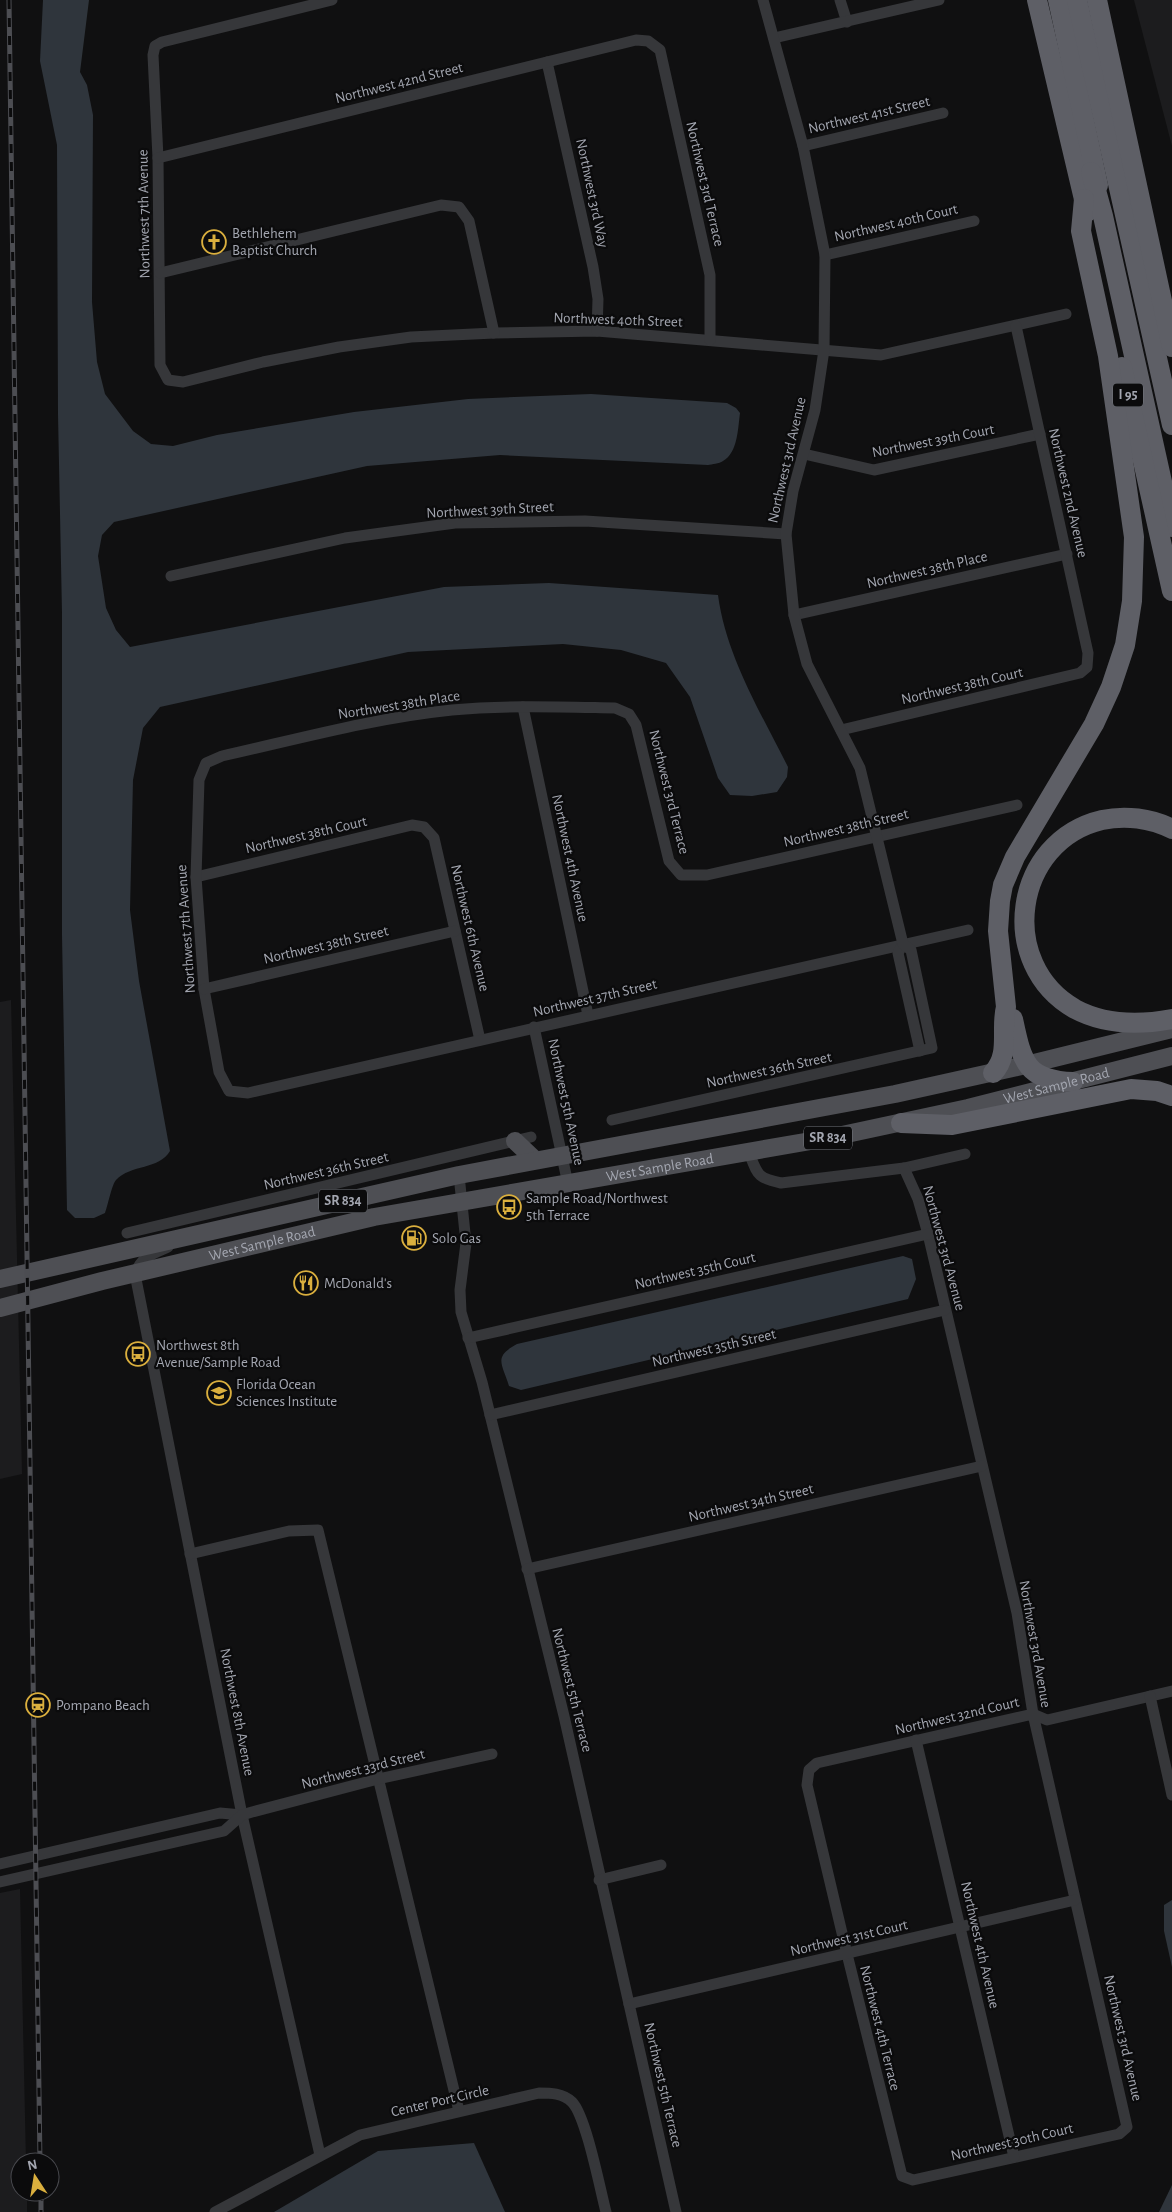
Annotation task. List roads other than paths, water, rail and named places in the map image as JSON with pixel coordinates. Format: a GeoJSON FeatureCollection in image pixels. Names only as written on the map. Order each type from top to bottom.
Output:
{"type":"FeatureCollection","features":[{"type":"Feature","properties":{"kind":"highway","name":"I 95"},"geometry":{"type":"LineString","coordinates":[[1037,0],[1084,199],[1172,591]]}},
{"type":"Feature","properties":{"kind":"highway"},"geometry":{"type":"LineString","coordinates":[[1050,0],[1103,216],[1172,527]]}},
{"type":"Feature","properties":{"kind":"highway"},"geometry":{"type":"LineString","coordinates":[[1058,0],[1103,216]]}},
{"type":"Feature","properties":{"kind":"highway"},"geometry":{"type":"LineString","coordinates":[[1077,0],[1172,425]]}},
{"type":"Feature","properties":{"kind":"highway"},"geometry":{"type":"LineString","coordinates":[[1097,0],[1172,347]]}},
{"type":"Feature","properties":{"kind":"highway"},"geometry":{"type":"LineString","coordinates":[[1129,151],[1162,251],[1172,290]]}},
{"type":"Feature","properties":{"kind":"highway"},"geometry":{"type":"LineString","coordinates":[[993,1073],[1000,1064],[1004,1052],[1006,1007],[998,931],[1003,884],[1015,857],[1094,724],[1111,687],[1125,645],[1132,601],[1134,537],[1108,356],[1081,231],[1084,199]]}},
{"type":"Feature","properties":{"kind":"highway"},"geometry":{"type":"LineString","coordinates":[[1172,829],[1153,821],[1128,818],[1093,822],[1073,831],[1053,847],[1036,870],[1026,896],[1024,924],[1027,946],[1041,976],[1057,995],[1074,1008],[1116,1022],[1148,1022],[1172,1018]]}},
{"type":"Feature","properties":{"kind":"highway"},"geometry":{"type":"LineString","coordinates":[[1006,1007],[1012,1013],[1019,1046],[1026,1065],[1034,1073],[1044,1078],[1073,1082]]}},
{"type":"Feature","properties":{"kind":"highway"},"geometry":{"type":"LineString","coordinates":[[901,1123],[952,1126],[1132,1089],[1157,1091],[1172,1096]]}},
{"type":"Feature","properties":{"kind":"main road","name":"West Sample Road"},"geometry":{"type":"LineString","coordinates":[[0,1279],[193,1237],[459,1175],[562,1154],[842,1105],[993,1073],[1172,1029]]}},
{"type":"Feature","properties":{"kind":"main road","name":"West Sample Road"},"geometry":{"type":"LineString","coordinates":[[0,1308],[374,1217],[749,1153],[901,1123],[1172,1056]]}},
{"type":"Feature","properties":{"kind":"main road"},"geometry":{"type":"LineString","coordinates":[[523,1139],[535,1160]]}},
{"type":"Feature","properties":{"kind":"street","name":"Northwest 7th Avenue"},"geometry":{"type":"LineString","coordinates":[[168,380],[160,365],[158,158],[153,55],[155,46],[162,42],[332,0]]}},
{"type":"Feature","properties":{"kind":"street","name":"Northwest 3rd Avenue"},"geometry":{"type":"LineString","coordinates":[[763,0],[802,146],[825,255],[824,350],[815,410],[793,491],[786,534],[794,615],[807,664],[860,768],[903,944],[911,950],[932,1048]]}},
{"type":"Feature","properties":{"kind":"street"},"geometry":{"type":"LineString","coordinates":[[840,0],[847,22]]}},
{"type":"Feature","properties":{"kind":"street"},"geometry":{"type":"LineString","coordinates":[[774,38],[939,0]]}},
{"type":"Feature","properties":{"kind":"street","name":"Northwest 42nd Street"},"geometry":{"type":"LineString","coordinates":[[158,158],[636,40],[648,41]]}},
{"type":"Feature","properties":{"kind":"street","name":"Northwest 3rd Terrace"},"geometry":{"type":"LineString","coordinates":[[648,41],[660,50],[710,275],[710,340]]}},
{"type":"Feature","properties":{"kind":"street","name":"Northwest 3rd Way"},"geometry":{"type":"LineString","coordinates":[[547,62],[593,267],[598,299],[598,331]]}},
{"type":"Feature","properties":{"kind":"street","name":"Northwest 41st Street"},"geometry":{"type":"LineString","coordinates":[[802,146],[943,113]]}},
{"type":"Feature","properties":{"kind":"street"},"geometry":{"type":"LineString","coordinates":[[160,273],[441,205],[459,208],[469,221],[494,333]]}},
{"type":"Feature","properties":{"kind":"street","name":"Northwest 40th Court"},"geometry":{"type":"LineString","coordinates":[[825,255],[974,221]]}},
{"type":"Feature","properties":{"kind":"street","name":"Northwest 40th Street"},"geometry":{"type":"LineString","coordinates":[[168,380],[183,382],[263,362],[339,347],[411,337],[494,333],[598,331],[882,355],[1066,314]]}},
{"type":"Feature","properties":{"kind":"street","name":"Northwest 2nd Avenue"},"geometry":{"type":"LineString","coordinates":[[1016,326],[1088,654],[1087,667]]}},
{"type":"Feature","properties":{"kind":"street","name":"Northwest 39th Court"},"geometry":{"type":"LineString","coordinates":[[804,454],[874,470],[1040,434]]}},
{"type":"Feature","properties":{"kind":"street","name":"Northwest 39th Street"},"geometry":{"type":"LineString","coordinates":[[171,576],[345,538],[455,523],[586,521],[786,534]]}},
{"type":"Feature","properties":{"kind":"street","name":"Northwest 38th Place"},"geometry":{"type":"LineString","coordinates":[[794,615],[1067,554]]}},
{"type":"Feature","properties":{"kind":"street","name":"Northwest 38th Court"},"geometry":{"type":"LineString","coordinates":[[841,730],[1080,673],[1087,667]]}},
{"type":"Feature","properties":{"kind":"street","name":"Northwest 38th Place"},"geometry":{"type":"LineString","coordinates":[[206,763],[222,756],[397,718],[452,710],[523,707],[615,708],[629,714]]}},
{"type":"Feature","properties":{"kind":"street","name":"Northwest 4th Avenue"},"geometry":{"type":"LineString","coordinates":[[523,707],[588,1015]]}},
{"type":"Feature","properties":{"kind":"street","name":"Northwest 3rd Terrace"},"geometry":{"type":"LineString","coordinates":[[629,714],[636,725],[668,861],[681,875]]}},
{"type":"Feature","properties":{"kind":"street","name":"Northwest 7th Avenue"},"geometry":{"type":"LineString","coordinates":[[206,763],[199,780],[196,877],[204,989],[219,1072],[230,1091]]}},
{"type":"Feature","properties":{"kind":"street","name":"Northwest 38th Street"},"geometry":{"type":"LineString","coordinates":[[681,875],[706,875],[1016,805]]}},
{"type":"Feature","properties":{"kind":"street","name":"Northwest 38th Court"},"geometry":{"type":"LineString","coordinates":[[196,877],[412,826],[424,827]]}},
{"type":"Feature","properties":{"kind":"street","name":"Northwest 6th Avenue"},"geometry":{"type":"LineString","coordinates":[[424,827],[434,838],[480,1040]]}},
{"type":"Feature","properties":{"kind":"street","name":"Northwest 37th Street"},"geometry":{"type":"LineString","coordinates":[[230,1091],[248,1093],[968,930]]}},
{"type":"Feature","properties":{"kind":"street","name":"Northwest 38th Street"},"geometry":{"type":"LineString","coordinates":[[204,989],[454,931]]}},
{"type":"Feature","properties":{"kind":"street","name":"Northwest 3rd Avenue"},"geometry":{"type":"LineString","coordinates":[[903,944],[898,953],[920,1051]]}},
{"type":"Feature","properties":{"kind":"street","name":"Northwest 5th Avenue"},"geometry":{"type":"LineString","coordinates":[[534,1027],[568,1184]]}},
{"type":"Feature","properties":{"kind":"street","name":"Northwest 36th Street"},"geometry":{"type":"LineString","coordinates":[[612,1120],[932,1048]]}},
{"type":"Feature","properties":{"kind":"street","name":"Northwest 36th Street"},"geometry":{"type":"LineString","coordinates":[[127,1232],[523,1139]]}},
{"type":"Feature","properties":{"kind":"street"},"geometry":{"type":"LineString","coordinates":[[749,1153],[758,1175],[766,1180],[781,1184],[904,1168],[965,1154]]}},
{"type":"Feature","properties":{"kind":"street","name":"Northwest 3rd Avenue"},"geometry":{"type":"LineString","coordinates":[[904,1168],[918,1199],[928,1234],[1016,1613],[1033,1714],[1128,2127]]}},
{"type":"Feature","properties":{"kind":"street","name":"Northwest 5th Terrace"},"geometry":{"type":"LineString","coordinates":[[459,1175],[466,1250],[460,1301],[564,1716],[676,2212]]}},
{"type":"Feature","properties":{"kind":"street"},"geometry":{"type":"LineString","coordinates":[[135,1274],[138,1264],[144,1257],[193,1237],[192,1218]]}},
{"type":"Feature","properties":{"kind":"street","name":"Northwest 35th Court"},"geometry":{"type":"LineString","coordinates":[[468,1338],[928,1234]]}},
{"type":"Feature","properties":{"kind":"street","name":"Northwest 8th Avenue"},"geometry":{"type":"LineString","coordinates":[[135,1274],[242,1815],[320,2155]]}},
{"type":"Feature","properties":{"kind":"street","name":"Northwest 35th Street"},"geometry":{"type":"LineString","coordinates":[[490,1415],[945,1310]]}},
{"type":"Feature","properties":{"kind":"street","name":"Northwest 34th Street"},"geometry":{"type":"LineString","coordinates":[[526,1569],[982,1466]]}},
{"type":"Feature","properties":{"kind":"street"},"geometry":{"type":"LineString","coordinates":[[190,1554],[289,1531],[318,1530],[459,2111]]}},
{"type":"Feature","properties":{"kind":"street","name":"Northwest 32nd Court"},"geometry":{"type":"LineString","coordinates":[[809,1770],[817,1763],[1033,1714],[1047,1720],[1172,1691]]}},
{"type":"Feature","properties":{"kind":"street"},"geometry":{"type":"LineString","coordinates":[[1150,1696],[1172,1795]]}},
{"type":"Feature","properties":{"kind":"street","name":"Northwest 4th Avenue"},"geometry":{"type":"LineString","coordinates":[[916,1740],[1014,2157]]}},
{"type":"Feature","properties":{"kind":"street","name":"Northwest 33rd Street"},"geometry":{"type":"LineString","coordinates":[[0,1864],[220,1813],[242,1815],[378,1779],[492,1754]]}},
{"type":"Feature","properties":{"kind":"street","name":"Northwest 4th Terrace"},"geometry":{"type":"LineString","coordinates":[[809,1770],[807,1785],[902,2176]]}},
{"type":"Feature","properties":{"kind":"street","name":"Northwest 33rd Street"},"geometry":{"type":"LineString","coordinates":[[0,1882],[224,1831],[242,1815]]}},
{"type":"Feature","properties":{"kind":"street"},"geometry":{"type":"LineString","coordinates":[[600,1880],[661,1865]]}},
{"type":"Feature","properties":{"kind":"street","name":"Northwest 31st Court"},"geometry":{"type":"LineString","coordinates":[[630,2004],[1075,1900]]}},
{"type":"Feature","properties":{"kind":"street","name":"Center Port Circle"},"geometry":{"type":"LineString","coordinates":[[215,2212],[360,2135],[539,2093],[557,2093],[571,2101],[581,2115],[606,2212]]}},
{"type":"Feature","properties":{"kind":"street","name":"Northwest 30th Court"},"geometry":{"type":"LineString","coordinates":[[902,2176],[913,2180],[1119,2134],[1128,2127]]}},
{"type":"Feature","properties":{"kind":"railway"},"geometry":{"type":"LineString","coordinates":[[9,0],[40,2152]]}},
{"type":"Feature","properties":{"kind":"railway"},"geometry":{"type":"LineString","coordinates":[[41,2202],[41,2212]]}},
{"type":"Feature","properties":{"kind":"place","name":"Bethlehem Baptist Church"},"geometry":{"type":"Point","coordinates":[214,242]}},
{"type":"Feature","properties":{"kind":"place","name":"Sample Road/Northwest 5th Terrace"},"geometry":{"type":"Point","coordinates":[509,1207]}},
{"type":"Feature","properties":{"kind":"place","name":"Solo Gas"},"geometry":{"type":"Point","coordinates":[414,1238]}},
{"type":"Feature","properties":{"kind":"place","name":"McDonald's"},"geometry":{"type":"Point","coordinates":[306,1283]}},
{"type":"Feature","properties":{"kind":"place","name":"Northwest 8th Avenue/Sample Road"},"geometry":{"type":"Point","coordinates":[138,1354]}},
{"type":"Feature","properties":{"kind":"place","name":"Florida Ocean Sciences Institute"},"geometry":{"type":"Point","coordinates":[219,1393]}},
{"type":"Feature","properties":{"kind":"place","name":"Pompano Beach"},"geometry":{"type":"Point","coordinates":[38,1705]}}]}
